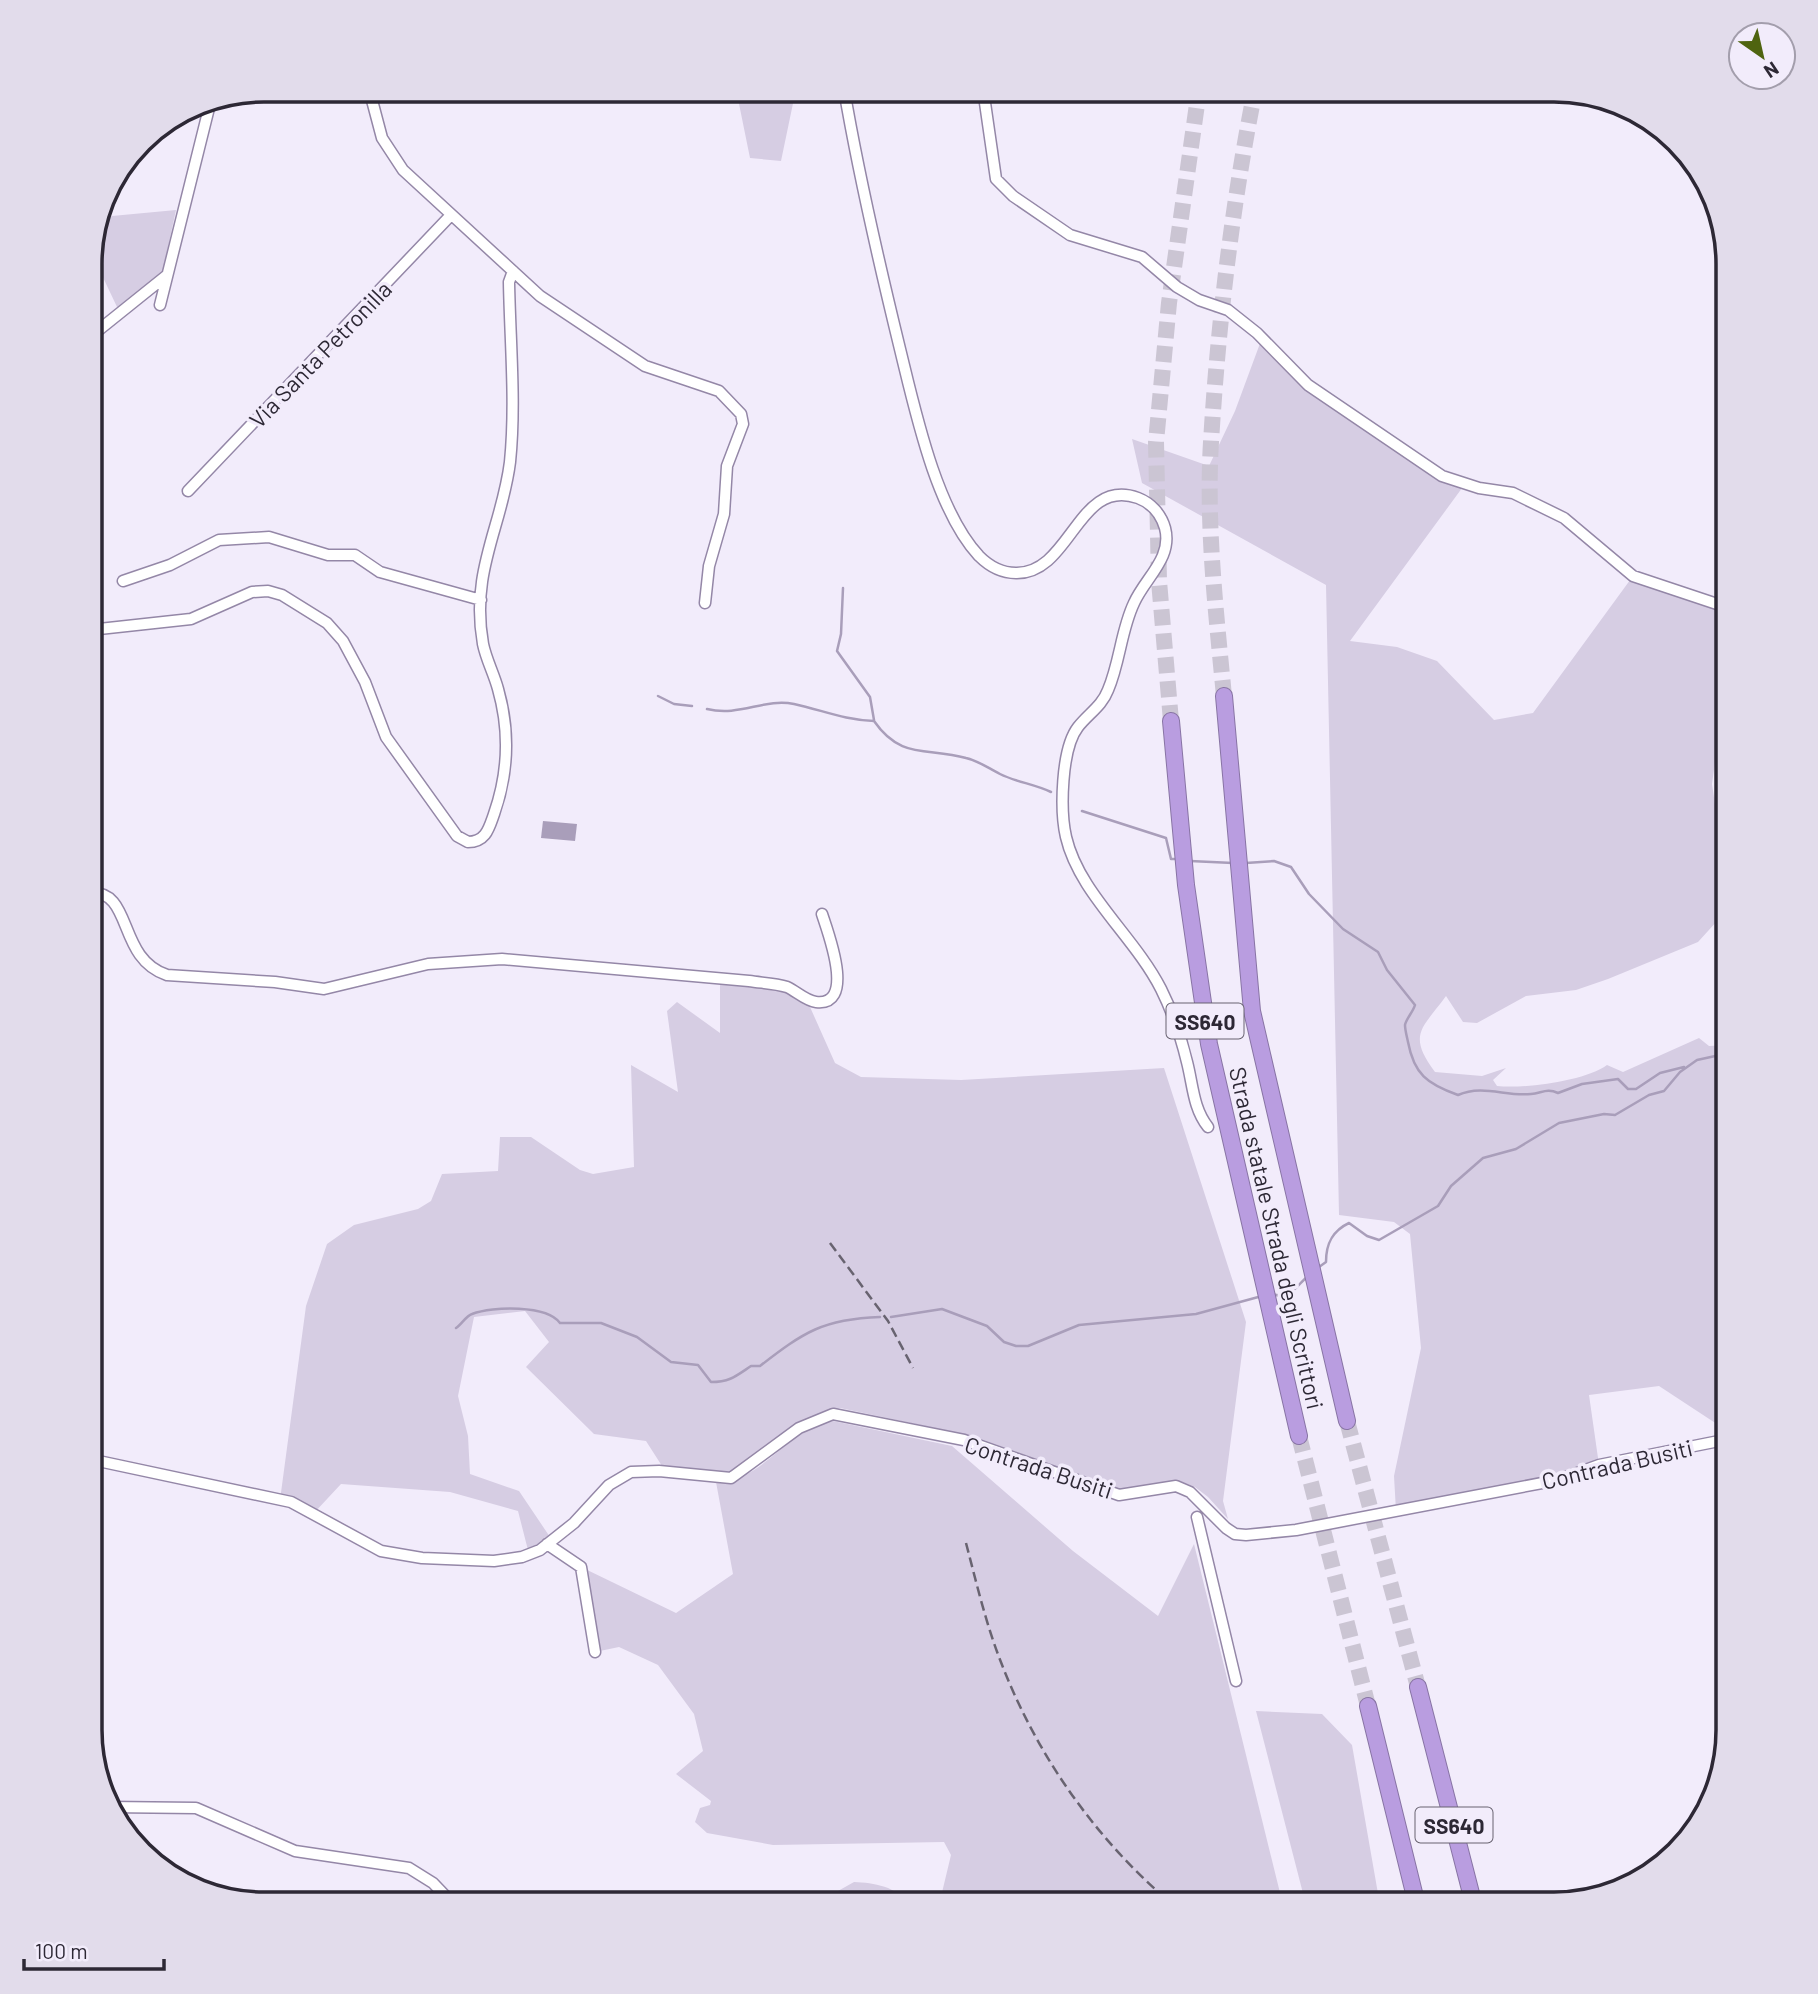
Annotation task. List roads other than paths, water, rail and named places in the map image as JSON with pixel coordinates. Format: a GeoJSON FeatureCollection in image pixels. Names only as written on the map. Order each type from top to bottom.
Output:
{"type":"FeatureCollection","features":[{"type":"Feature","properties":{"kind":"highway","name":"Strada statale Strada degli Scrittori"},"geometry":{"type":"LineString","coordinates":[[1224,696],[1252,1011],[1347,1421]]}},
{"type":"Feature","properties":{"kind":"highway","name":"Strada statale Strada degli Scrittori"},"geometry":{"type":"LineString","coordinates":[[1171,721],[1186,885],[1209,1044],[1299,1436]]}},
{"type":"Feature","properties":{"kind":"highway","name":"SS640"},"geometry":{"type":"LineString","coordinates":[[1418,1687],[1471,1892]]}},
{"type":"Feature","properties":{"kind":"highway","name":"SS640"},"geometry":{"type":"LineString","coordinates":[[1368,1706],[1414,1892]]}},
{"type":"Feature","properties":{"kind":"street"},"geometry":{"type":"LineString","coordinates":[[372,102],[382,138],[392,157],[451,215],[548,302],[617,344],[645,366],[719,391],[741,414],[743,424],[727,466],[723,514],[709,566],[705,603]]}},
{"type":"Feature","properties":{"kind":"street"},"geometry":{"type":"LineString","coordinates":[[847,102],[884,285],[928,456],[973,549],[987,563],[1001,570],[1017,573],[1033,571],[1054,558],[1093,506],[1118,496],[1145,502],[1163,522],[1166,536],[1163,556],[1133,605],[1106,696],[1074,734],[1063,792],[1063,820],[1070,852],[1083,879],[1137,947],[1165,998],[1184,1051],[1198,1112],[1208,1127]]}},
{"type":"Feature","properties":{"kind":"street"},"geometry":{"type":"LineString","coordinates":[[985,102],[996,179],[1013,196],[1070,235],[1142,257],[1177,287],[1199,300],[1228,310],[1256,332],[1308,386],[1442,476],[1479,488],[1513,493],[1564,519],[1633,576],[1716,604]]}},
{"type":"Feature","properties":{"kind":"street"},"geometry":{"type":"LineString","coordinates":[[160,305],[208,111]]}},
{"type":"Feature","properties":{"kind":"street","name":"Via Santa Petronilla"},"geometry":{"type":"LineString","coordinates":[[188,491],[451,215]]}},
{"type":"Feature","properties":{"kind":"street"},"geometry":{"type":"LineString","coordinates":[[102,629],[199,617],[252,592],[268,591],[282,595],[337,632],[361,673],[386,737],[454,832],[464,841],[475,842],[488,831],[501,793],[506,758],[499,695],[483,643],[481,600],[486,552],[510,460],[509,282],[513,271]]}},
{"type":"Feature","properties":{"kind":"street"},"geometry":{"type":"LineString","coordinates":[[102,327],[166,276]]}},
{"type":"Feature","properties":{"kind":"street"},"geometry":{"type":"LineString","coordinates":[[123,581],[170,565],[219,540],[269,537],[328,555],[355,555],[380,572],[481,600]]}},
{"type":"Feature","properties":{"kind":"street"},"geometry":{"type":"LineString","coordinates":[[102,894],[113,900],[137,954],[150,968],[167,975],[255,980],[324,989],[428,964],[502,959],[749,981],[782,986],[814,1002],[823,1002],[832,994],[839,976],[822,914]]}},
{"type":"Feature","properties":{"kind":"street","name":"Contrada Busiti"},"geometry":{"type":"LineString","coordinates":[[543,1547],[574,1523],[609,1485],[631,1472],[659,1471],[731,1478],[799,1428],[833,1415],[964,1440],[1119,1495],[1176,1486],[1190,1492],[1226,1528],[1235,1534],[1246,1535],[1296,1530],[1558,1480],[1600,1465],[1716,1442]]}},
{"type":"Feature","properties":{"kind":"street"},"geometry":{"type":"LineString","coordinates":[[101,1462],[291,1502],[381,1551],[422,1558],[494,1561],[522,1557],[543,1547],[581,1567],[595,1652]]}},
{"type":"Feature","properties":{"kind":"street"},"geometry":{"type":"LineString","coordinates":[[1197,1517],[1236,1681]]}},
{"type":"Feature","properties":{"kind":"street"},"geometry":{"type":"LineString","coordinates":[[121,1807],[196,1808],[295,1851],[409,1868],[433,1883],[442,1892]]}},
{"type":"Feature","properties":{"kind":"waterway"},"geometry":{"type":"LineString","coordinates":[[843,588],[841,634],[837,651],[870,697],[874,720]]}},
{"type":"Feature","properties":{"kind":"waterway"},"geometry":{"type":"LineString","coordinates":[[658,696],[674,704],[692,706]]}},
{"type":"Feature","properties":{"kind":"waterway"},"geometry":{"type":"LineString","coordinates":[[707,709],[730,711],[783,703],[853,719],[874,721],[894,742],[905,747],[971,759],[1006,777],[1051,792]]}},
{"type":"Feature","properties":{"kind":"waterway"},"geometry":{"type":"LineString","coordinates":[[1082,811],[1166,838],[1171,859],[1177,859]]}},
{"type":"Feature","properties":{"kind":"waterway"},"geometry":{"type":"LineString","coordinates":[[1190,861],[1233,863]]}},
{"type":"Feature","properties":{"kind":"waterway"},"geometry":{"type":"LineString","coordinates":[[1246,863],[1274,861],[1291,867],[1309,894],[1343,929],[1378,952],[1387,970],[1415,1005],[1405,1025],[1411,1053],[1418,1070],[1438,1087],[1458,1095],[1476,1091],[1558,1093],[1582,1084],[1618,1079],[1628,1089],[1636,1089],[1660,1073],[1684,1067]]}},
{"type":"Feature","properties":{"kind":"waterway"},"geometry":{"type":"LineString","coordinates":[[1319,1267],[1326,1262],[1327,1249],[1334,1234],[1343,1226],[1349,1223],[1367,1236],[1379,1240],[1438,1206],[1451,1186],[1483,1158],[1516,1149],[1559,1123],[1604,1114],[1615,1115],[1649,1095],[1664,1091],[1680,1072],[1697,1060],[1716,1056]]}},
{"type":"Feature","properties":{"kind":"waterway"},"geometry":{"type":"LineString","coordinates":[[1272,1294],[1288,1294],[1308,1276]]}},
{"type":"Feature","properties":{"kind":"waterway"},"geometry":{"type":"LineString","coordinates":[[891,1317],[942,1309],[987,1326],[1004,1342],[1028,1346],[1079,1325],[1196,1314],[1262,1296]]}},
{"type":"Feature","properties":{"kind":"waterway"},"geometry":{"type":"LineString","coordinates":[[456,1328],[472,1314],[506,1309],[544,1313],[560,1323],[601,1323],[637,1337],[671,1362],[698,1365],[711,1382],[718,1382],[728,1380],[751,1366],[760,1366],[802,1336],[829,1324],[880,1317]]}},
{"type":"Feature","properties":{"kind":"tunnel"},"geometry":{"type":"LineString","coordinates":[[1171,721],[1159,581],[1156,442],[1169,303],[1197,102]]}},
{"type":"Feature","properties":{"kind":"tunnel"},"geometry":{"type":"LineString","coordinates":[[1224,696],[1211,537],[1211,442],[1227,265],[1253,102]]}},
{"type":"Feature","properties":{"kind":"tunnel"},"geometry":{"type":"LineString","coordinates":[[1347,1421],[1418,1687]]}},
{"type":"Feature","properties":{"kind":"tunnel"},"geometry":{"type":"LineString","coordinates":[[1299,1436],[1368,1706]]}},
{"type":"Feature","properties":{"kind":"railway"},"geometry":{"type":"LineString","coordinates":[[830,1243],[888,1321],[913,1368]]}},
{"type":"Feature","properties":{"kind":"railway"},"geometry":{"type":"LineString","coordinates":[[966,1543],[999,1657],[1030,1727],[1070,1792],[1093,1822],[1158,1892]]}}]}
